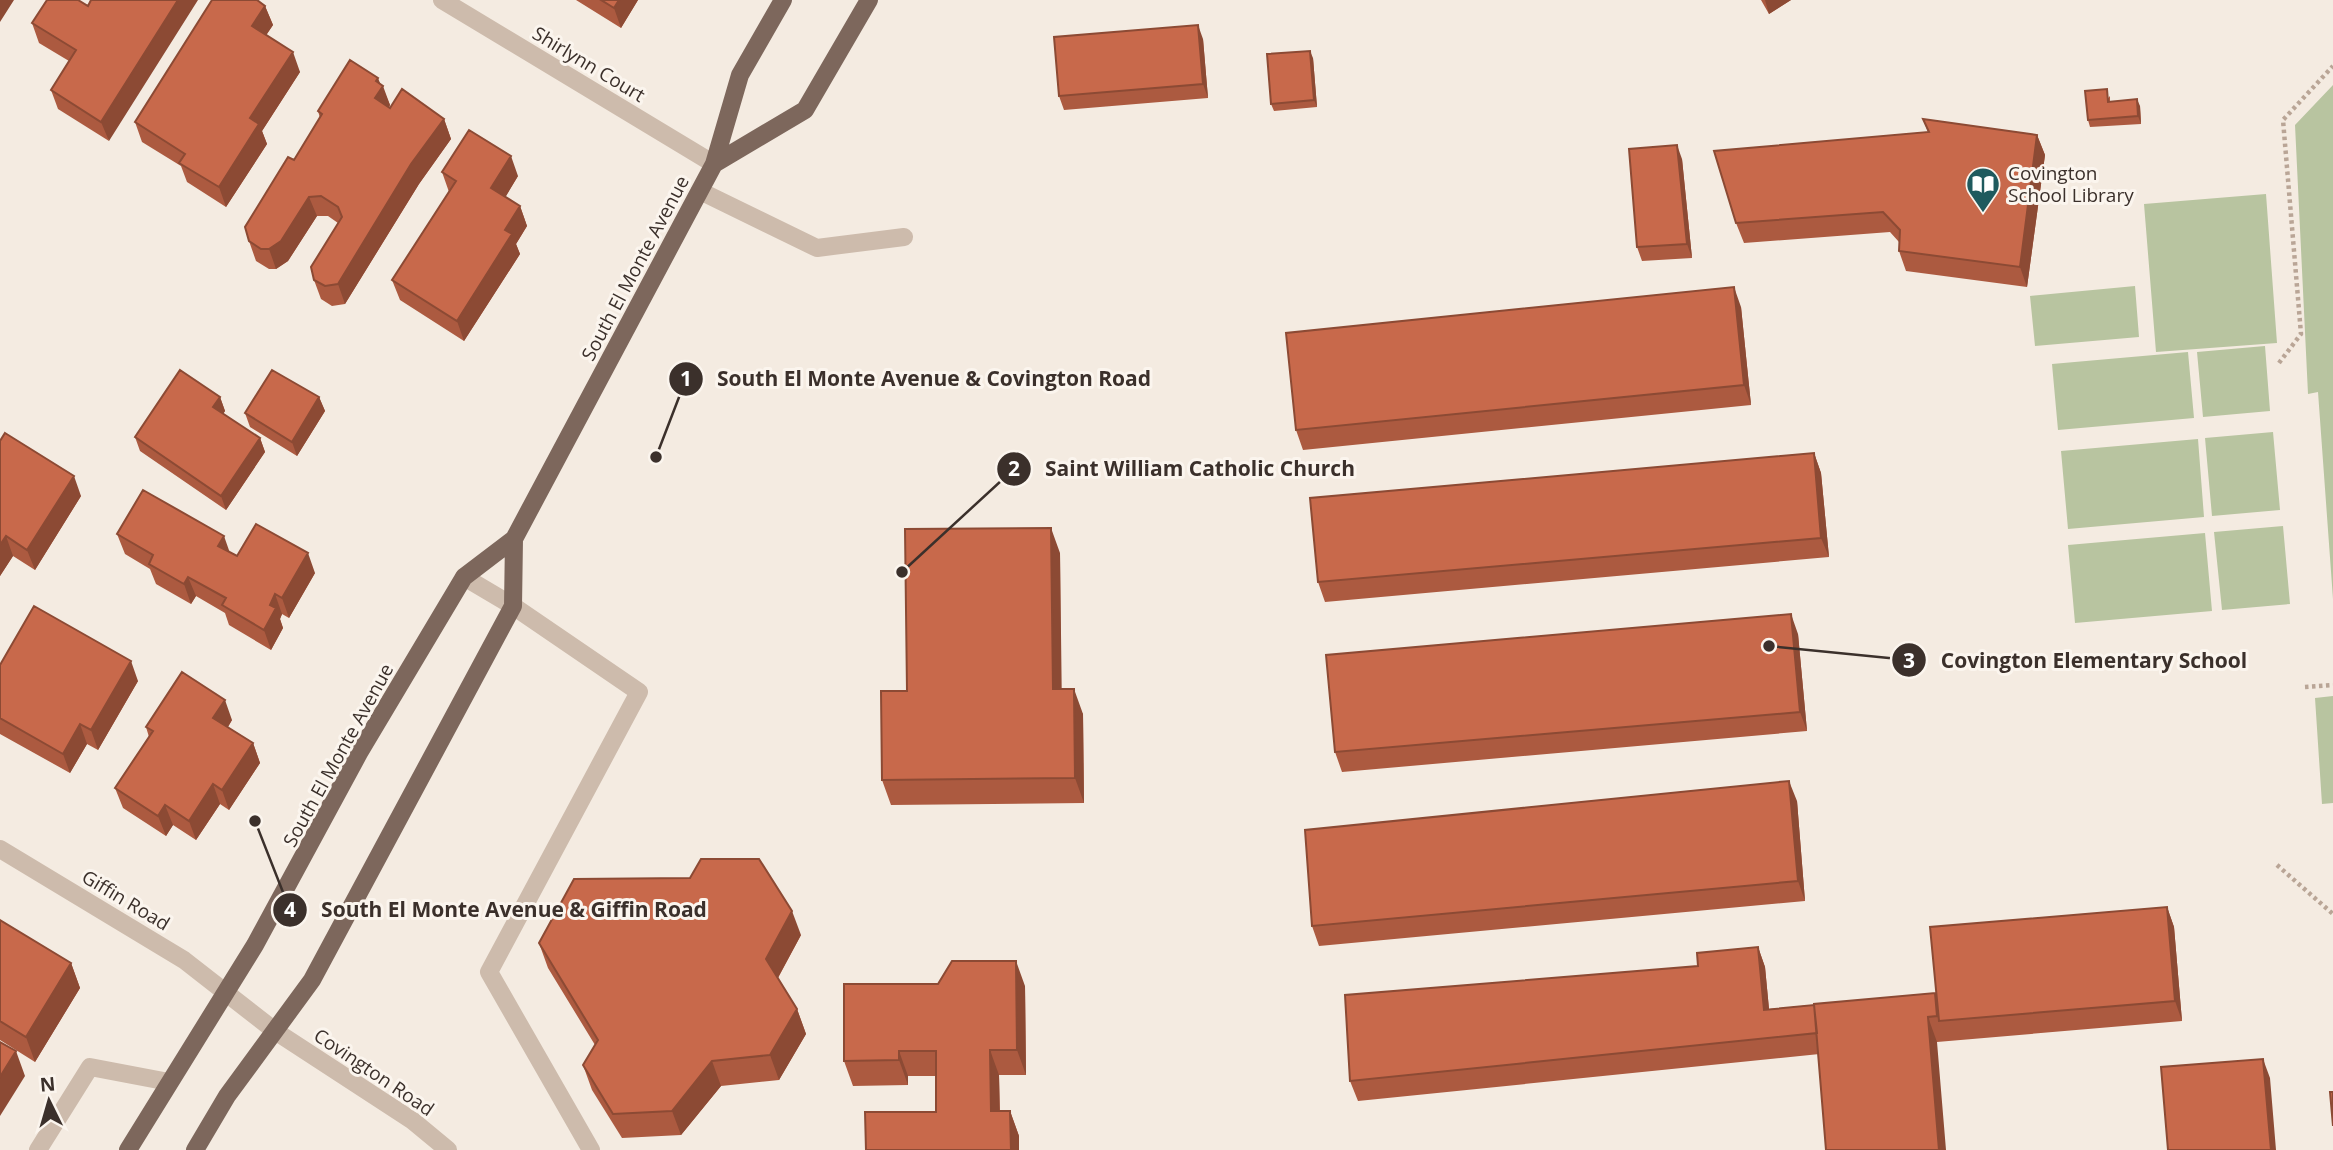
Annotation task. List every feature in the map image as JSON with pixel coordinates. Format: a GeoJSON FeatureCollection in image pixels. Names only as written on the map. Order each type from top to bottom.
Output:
{"type":"FeatureCollection","features":[{"type":"Feature","properties":{"kind":"main road","name":"South El Monte Avenue"},"geometry":{"type":"LineString","coordinates":[[128,1150],[225,994],[310,849],[359,753],[464,577],[514,539],[714,164],[740,75],[783,0]]}},
{"type":"Feature","properties":{"kind":"main road","name":"South El Monte Avenue"},"geometry":{"type":"LineString","coordinates":[[714,164],[805,110],[869,0]]}},
{"type":"Feature","properties":{"kind":"main road","name":"South El Monte Avenue"},"geometry":{"type":"LineString","coordinates":[[195,1150],[226,1096],[312,980],[513,606],[514,539]]}},
{"type":"Feature","properties":{"kind":"street","name":"Shirlynn Court"},"geometry":{"type":"LineString","coordinates":[[442,0],[714,164]]}},
{"type":"Feature","properties":{"kind":"street"},"geometry":{"type":"LineString","coordinates":[[700,191],[817,248],[904,237]]}},
{"type":"Feature","properties":{"kind":"street"},"geometry":{"type":"LineString","coordinates":[[464,577],[513,606],[639,692],[489,972],[591,1150]]}},
{"type":"Feature","properties":{"kind":"street","name":"Giffin Road"},"geometry":{"type":"LineString","coordinates":[[0,849],[184,960],[275,1031]]}},
{"type":"Feature","properties":{"kind":"street","name":"Covington Road"},"geometry":{"type":"LineString","coordinates":[[275,1031],[413,1121],[448,1150]]}},
{"type":"Feature","properties":{"kind":"street"},"geometry":{"type":"LineString","coordinates":[[38,1150],[90,1067],[169,1083]]}},
{"type":"Feature","properties":{"kind":"path"},"geometry":{"type":"LineString","coordinates":[[2279,363],[2301,334],[2284,120],[2333,66]]}},
{"type":"Feature","properties":{"kind":"path"},"geometry":{"type":"LineString","coordinates":[[2305,687],[2333,685]]}},
{"type":"Feature","properties":{"kind":"path"},"geometry":{"type":"LineString","coordinates":[[2277,865],[2333,914]]}},
{"type":"Feature","properties":{"kind":"green space"},"geometry":{"type":"Polygon","coordinates":[[[2333,85],[2333,599],[2318,392],[2308,394],[2295,125],[2333,85]]]}},
{"type":"Feature","properties":{"kind":"green space"},"geometry":{"type":"Polygon","coordinates":[[[2266,194],[2277,343],[2156,352],[2144,204],[2266,194]]]}},
{"type":"Feature","properties":{"kind":"green space"},"geometry":{"type":"Polygon","coordinates":[[[2135,286],[2139,337],[2035,346],[2030,296],[2135,286]]]}},
{"type":"Feature","properties":{"kind":"green space"},"geometry":{"type":"Polygon","coordinates":[[[2265,346],[2270,411],[2203,417],[2197,352],[2265,346]]]}},
{"type":"Feature","properties":{"kind":"green space"},"geometry":{"type":"Polygon","coordinates":[[[2188,352],[2194,418],[2058,430],[2052,364],[2188,352]]]}},
{"type":"Feature","properties":{"kind":"green space"},"geometry":{"type":"Polygon","coordinates":[[[2273,432],[2280,510],[2212,516],[2205,438],[2273,432]]]}},
{"type":"Feature","properties":{"kind":"green space"},"geometry":{"type":"Polygon","coordinates":[[[2198,439],[2204,517],[2068,529],[2061,451],[2198,439]]]}},
{"type":"Feature","properties":{"kind":"green space"},"geometry":{"type":"Polygon","coordinates":[[[2283,526],[2290,604],[2222,610],[2214,532],[2283,526]]]}},
{"type":"Feature","properties":{"kind":"green space"},"geometry":{"type":"Polygon","coordinates":[[[2205,533],[2212,611],[2075,623],[2068,545],[2205,533]]]}},
{"type":"Feature","properties":{"kind":"green space"},"geometry":{"type":"Polygon","coordinates":[[[2333,696],[2333,803],[2322,804],[2315,698],[2333,696]]]}},
{"type":"Feature","properties":{"kind":"building"},"geometry":{"type":"Polygon","coordinates":[[[47,0],[78,0],[88,6],[91,0],[178,0],[101,122],[51,90],[76,50],[32,23],[47,0]]]}},
{"type":"Feature","properties":{"kind":"building"},"geometry":{"type":"Polygon","coordinates":[[[212,0],[257,0],[265,6],[252,26],[293,52],[250,118],[259,124],[219,187],[179,163],[185,154],[135,122],[212,0]]]}},
{"type":"Feature","properties":{"kind":"building"},"geometry":{"type":"Polygon","coordinates":[[[601,0],[619,0],[614,8],[601,0]]]}},
{"type":"Feature","properties":{"kind":"building"},"geometry":{"type":"Polygon","coordinates":[[[1198,25],[1203,84],[1059,96],[1054,37],[1198,25]]]}},
{"type":"Feature","properties":{"kind":"building"},"geometry":{"type":"Polygon","coordinates":[[[1310,51],[1314,100],[1271,104],[1267,54],[1310,51]]]}},
{"type":"Feature","properties":{"kind":"building"},"geometry":{"type":"Polygon","coordinates":[[[350,60],[378,78],[376,81],[383,86],[375,98],[390,108],[402,89],[444,119],[411,164],[338,284],[325,286],[314,280],[311,267],[342,217],[338,207],[321,196],[309,197],[281,241],[269,249],[261,249],[249,241],[245,227],[288,157],[294,160],[322,114],[318,111],[350,60]]]}},
{"type":"Feature","properties":{"kind":"building"},"geometry":{"type":"Polygon","coordinates":[[[2107,89],[2108,102],[2137,99],[2138,116],[2088,120],[2085,91],[2107,89]]]}},
{"type":"Feature","properties":{"kind":"building"},"geometry":{"type":"Polygon","coordinates":[[[1923,119],[2037,135],[2020,267],[1899,251],[1900,230],[1883,212],[1736,223],[1714,151],[1929,132],[1923,119]]]}},
{"type":"Feature","properties":{"kind":"building"},"geometry":{"type":"Polygon","coordinates":[[[469,130],[511,156],[491,188],[520,206],[505,230],[512,234],[457,321],[392,280],[456,181],[442,172],[469,130]]]}},
{"type":"Feature","properties":{"kind":"building"},"geometry":{"type":"Polygon","coordinates":[[[1677,145],[1687,244],[1637,247],[1629,149],[1677,145]]]}},
{"type":"Feature","properties":{"kind":"building"},"geometry":{"type":"Polygon","coordinates":[[[1734,287],[1744,385],[1296,430],[1286,333],[1734,287]]]}},
{"type":"Feature","properties":{"kind":"building"},"geometry":{"type":"Polygon","coordinates":[[[180,370],[220,397],[213,407],[260,438],[221,496],[135,437],[180,370]]]}},
{"type":"Feature","properties":{"kind":"building"},"geometry":{"type":"Polygon","coordinates":[[[272,370],[319,397],[292,442],[245,413],[272,370]]]}},
{"type":"Feature","properties":{"kind":"building"},"geometry":{"type":"Polygon","coordinates":[[[5,433],[74,476],[27,550],[6,536],[0,545],[0,441],[5,433]]]}},
{"type":"Feature","properties":{"kind":"building"},"geometry":{"type":"Polygon","coordinates":[[[1814,453],[1821,538],[1318,582],[1310,498],[1814,453]]]}},
{"type":"Feature","properties":{"kind":"building"},"geometry":{"type":"Polygon","coordinates":[[[143,490],[224,536],[218,546],[237,556],[256,524],[308,553],[282,598],[275,594],[270,605],[276,608],[264,630],[222,605],[226,598],[188,577],[184,584],[149,564],[153,555],[117,534],[143,490]]]}},
{"type":"Feature","properties":{"kind":"building"},"geometry":{"type":"Polygon","coordinates":[[[1051,528],[1053,689],[1074,689],[1075,778],[882,780],[881,691],[907,691],[905,529],[1051,528]]]}},
{"type":"Feature","properties":{"kind":"building"},"geometry":{"type":"Polygon","coordinates":[[[34,606],[131,661],[91,730],[80,724],[63,754],[0,718],[0,665],[34,606]]]}},
{"type":"Feature","properties":{"kind":"building"},"geometry":{"type":"Polygon","coordinates":[[[1791,614],[1800,712],[1335,752],[1326,655],[1791,614]]]}},
{"type":"Feature","properties":{"kind":"building"},"geometry":{"type":"Polygon","coordinates":[[[182,672],[225,700],[213,718],[253,743],[222,790],[213,784],[189,821],[165,805],[158,816],[115,788],[153,731],[146,727],[182,672]]]}},
{"type":"Feature","properties":{"kind":"building"},"geometry":{"type":"Polygon","coordinates":[[[1789,781],[1798,881],[1312,926],[1305,830],[1789,781]]]}},
{"type":"Feature","properties":{"kind":"building"},"geometry":{"type":"Polygon","coordinates":[[[701,859],[759,859],[792,911],[766,959],[797,1009],[770,1055],[712,1061],[672,1111],[613,1114],[583,1065],[598,1040],[539,943],[574,879],[690,878],[701,859]]]}},
{"type":"Feature","properties":{"kind":"building"},"geometry":{"type":"Polygon","coordinates":[[[2167,907],[2175,1001],[1939,1021],[1930,927],[2167,907]]]}},
{"type":"Feature","properties":{"kind":"building"},"geometry":{"type":"Polygon","coordinates":[[[0,920],[71,963],[26,1037],[0,1021],[0,920]]]}},
{"type":"Feature","properties":{"kind":"building"},"geometry":{"type":"Polygon","coordinates":[[[1758,947],[1764,1010],[1814,1005],[1817,1033],[1350,1081],[1345,995],[1698,966],[1697,953],[1758,947]]]}},
{"type":"Feature","properties":{"kind":"building"},"geometry":{"type":"Polygon","coordinates":[[[952,961],[1016,961],[1017,1050],[990,1050],[991,1111],[1010,1111],[1011,1150],[866,1150],[865,1112],[936,1112],[936,1051],[899,1051],[899,1060],[844,1061],[844,984],[938,984],[952,961]]]}},
{"type":"Feature","properties":{"kind":"building"},"geometry":{"type":"Polygon","coordinates":[[[1935,993],[1937,1016],[1928,1017],[1939,1150],[1826,1150],[1814,1004],[1935,993]]]}},
{"type":"Feature","properties":{"kind":"building"},"geometry":{"type":"Polygon","coordinates":[[[0,1042],[16,1051],[0,1077],[0,1042]]]}},
{"type":"Feature","properties":{"kind":"building"},"geometry":{"type":"Polygon","coordinates":[[[2263,1059],[2271,1150],[2168,1150],[2161,1067],[2263,1059]]]}},
{"type":"Feature","properties":{"kind":"building"},"geometry":{"type":"Polygon","coordinates":[[[2330,1092],[2333,1092],[2333,1126],[2330,1092]]]}},
{"type":"Feature","properties":{"kind":"place","name":"Covington School Library"},"geometry":{"type":"Point","coordinates":[1983,214]}},
{"type":"Feature","properties":{"kind":"place","name":"South El Monte Avenue & Covington Road"},"geometry":{"type":"Point","coordinates":[656,457]}},
{"type":"Feature","properties":{"kind":"place","name":"Saint William Catholic Church"},"geometry":{"type":"Point","coordinates":[902,572]}},
{"type":"Feature","properties":{"kind":"place","name":"Covington Elementary School"},"geometry":{"type":"Point","coordinates":[1769,646]}},
{"type":"Feature","properties":{"kind":"place","name":"South El Monte Avenue & Giffin Road"},"geometry":{"type":"Point","coordinates":[255,821]}}]}
